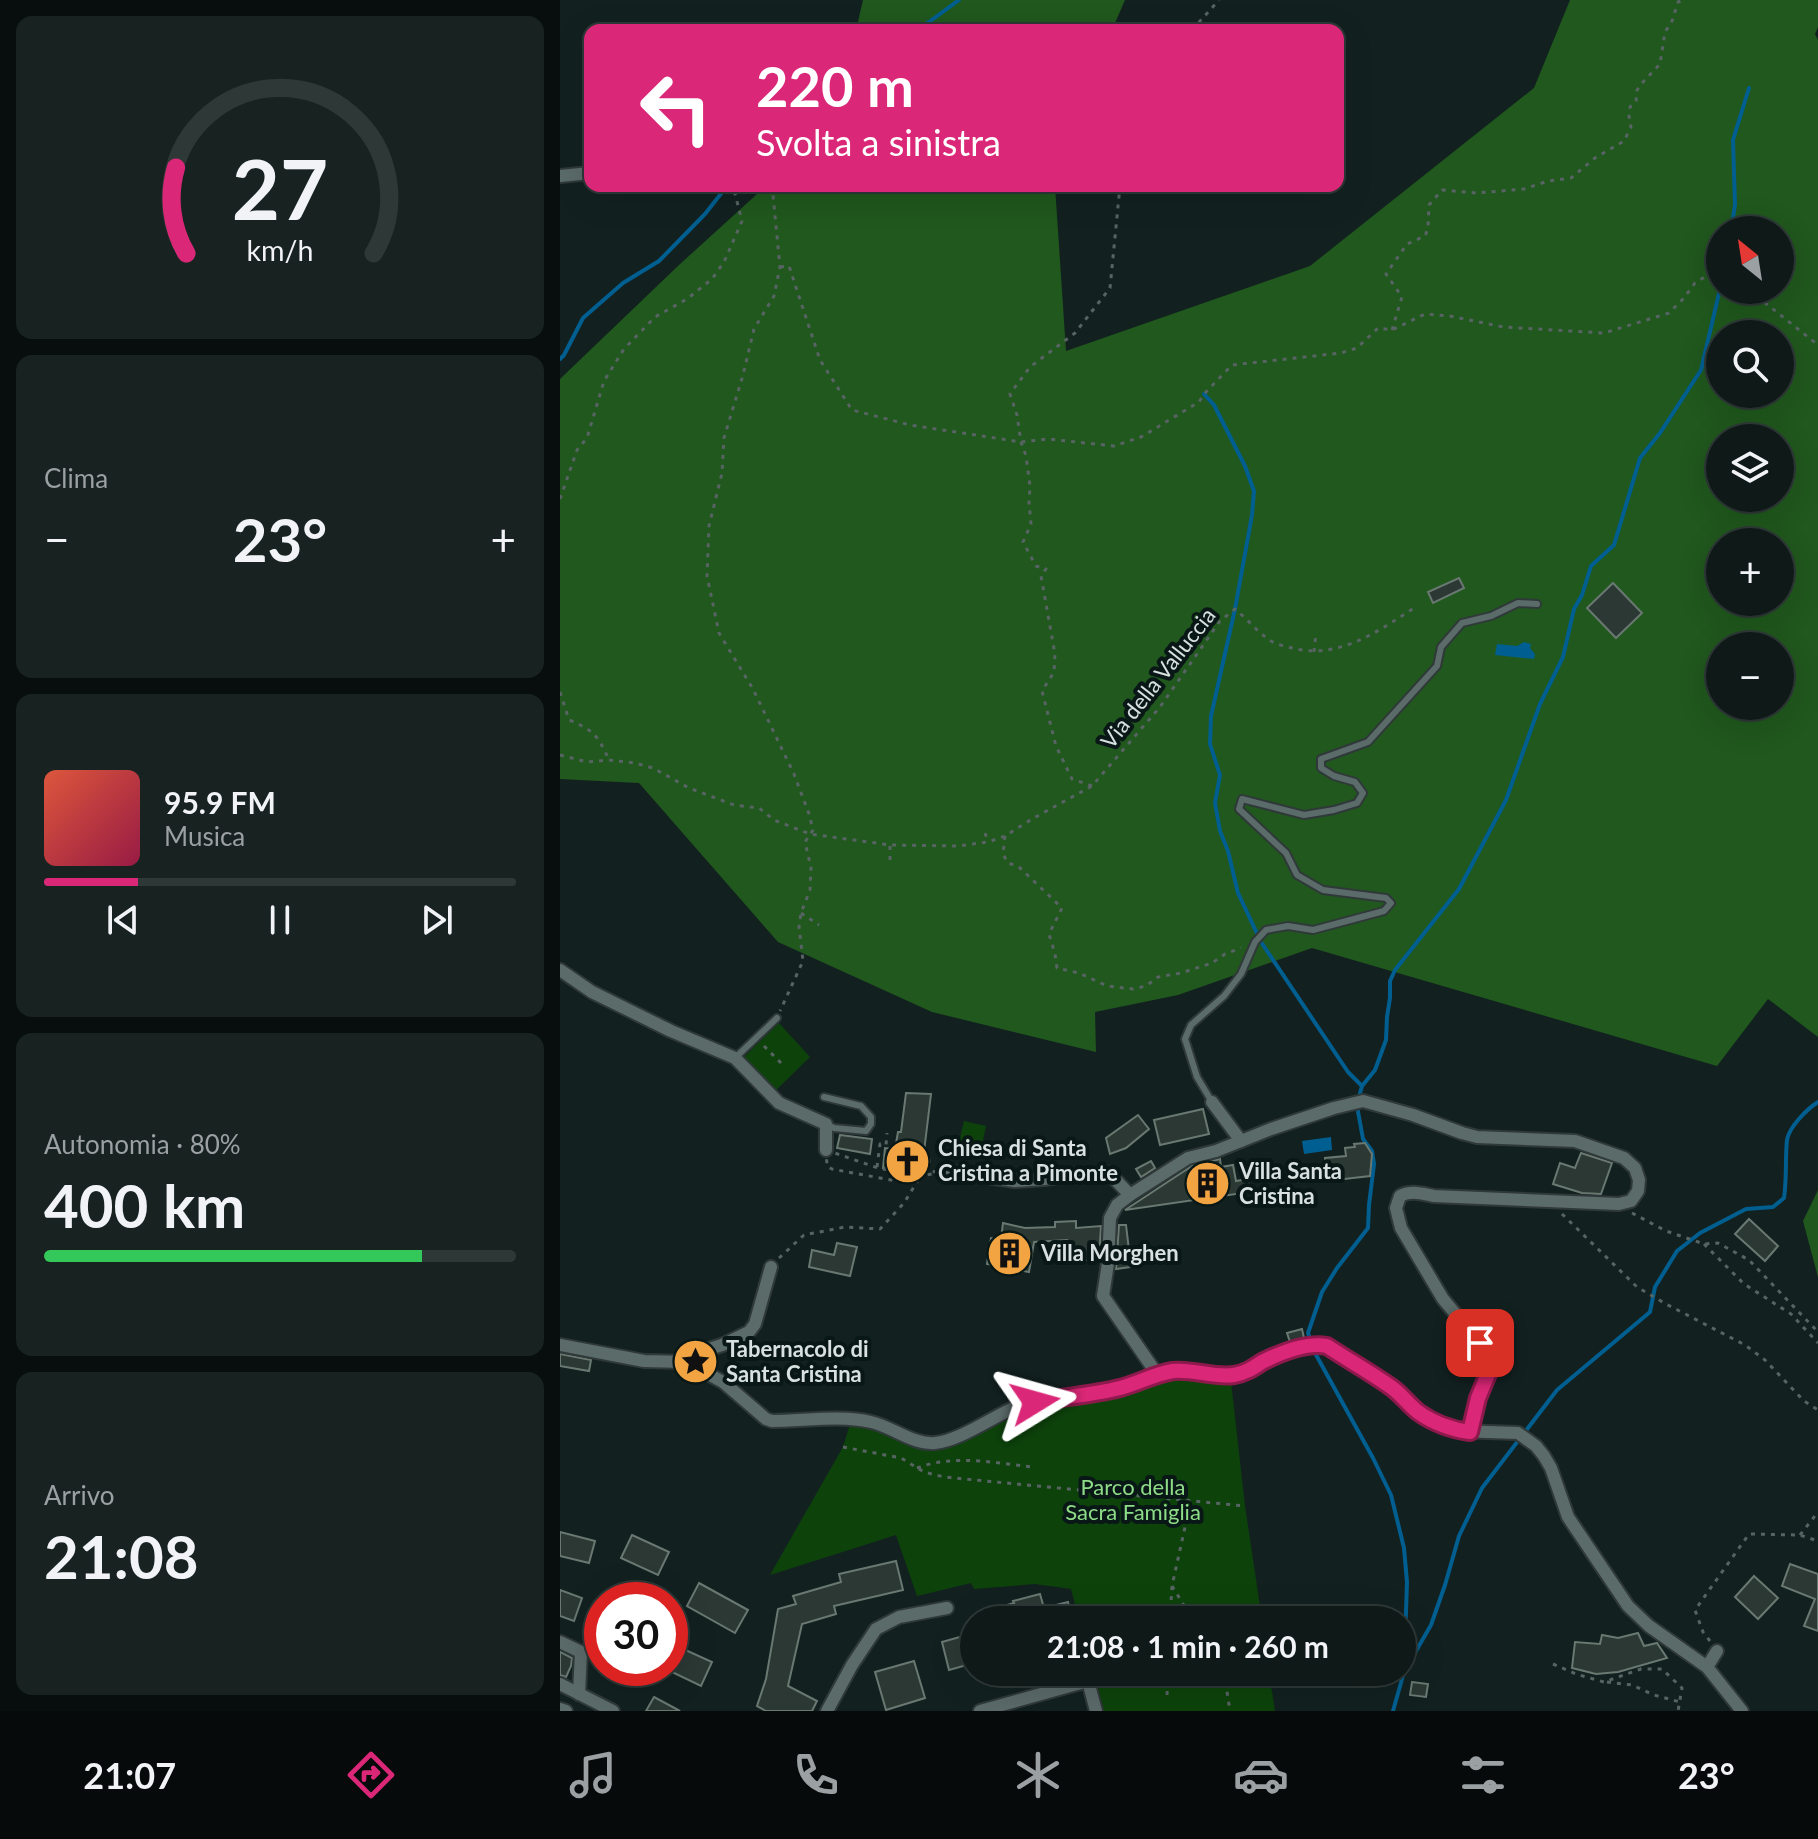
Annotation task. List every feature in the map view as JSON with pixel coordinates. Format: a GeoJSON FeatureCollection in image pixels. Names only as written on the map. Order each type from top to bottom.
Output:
{"type":"FeatureCollection","features":[{"type":"Feature","properties":{"kind":"street"},"geometry":{"type":"LineString","coordinates":[[560,176],[584,174]]}},
{"type":"Feature","properties":{"kind":"street"},"geometry":{"type":"LineString","coordinates":[[560,970],[592,992],[735,1058],[779,1103],[826,1124],[826,1150]]}},
{"type":"Feature","properties":{"kind":"street"},"geometry":{"type":"LineString","coordinates":[[1157,1374],[1103,1296],[1110,1218],[1117,1205],[1188,1158],[1363,1101],[1477,1137],[1575,1141],[1624,1158],[1635,1168],[1639,1180],[1638,1191],[1631,1201],[1619,1204],[1412,1193],[1400,1196],[1397,1217],[1401,1228],[1443,1299],[1489,1358],[1491,1367],[1478,1398],[1470,1432]]}},
{"type":"Feature","properties":{"kind":"street"},"geometry":{"type":"LineString","coordinates":[[1212,1102],[1241,1141]]}},
{"type":"Feature","properties":{"kind":"street"},"geometry":{"type":"LineString","coordinates":[[947,1171],[1015,1181],[1109,1173],[1130,1195]]}},
{"type":"Feature","properties":{"kind":"street"},"geometry":{"type":"LineString","coordinates":[[686,1362],[703,1351],[749,1332],[755,1324],[771,1267]]}},
{"type":"Feature","properties":{"kind":"street"},"geometry":{"type":"LineString","coordinates":[[560,1345],[644,1361],[686,1362],[723,1382],[766,1419],[873,1422],[934,1443],[957,1437],[1020,1405],[1124,1387],[1157,1374],[1194,1371],[1235,1375],[1279,1355],[1313,1346],[1327,1346],[1395,1389],[1418,1412],[1432,1420],[1458,1431],[1500,1431],[1522,1436],[1544,1456],[1568,1517],[1628,1606],[1649,1626],[1707,1667],[1742,1711]]}},
{"type":"Feature","properties":{"kind":"street"},"geometry":{"type":"LineString","coordinates":[[827,1711],[876,1629],[899,1617],[947,1608]]}},
{"type":"Feature","properties":{"kind":"street"},"geometry":{"type":"LineString","coordinates":[[560,1642],[581,1652],[579,1694]]}},
{"type":"Feature","properties":{"kind":"street"},"geometry":{"type":"LineString","coordinates":[[1707,1667],[1717,1651]]}},
{"type":"Feature","properties":{"kind":"street"},"geometry":{"type":"LineString","coordinates":[[980,1711],[1088,1681],[1096,1711]]}},
{"type":"Feature","properties":{"kind":"street"},"geometry":{"type":"LineString","coordinates":[[560,1684],[613,1711]]}},
{"type":"Feature","properties":{"kind":"street"},"geometry":{"type":"LineString","coordinates":[[560,1709],[566,1711]]}},
{"type":"Feature","properties":{"kind":"lane"},"geometry":{"type":"LineString","coordinates":[[1212,1102],[1197,1077],[1185,1039],[1191,1025],[1224,996],[1241,974],[1255,942],[1266,930],[1288,926],[1313,930],[1384,911],[1391,903],[1386,898],[1323,890],[1297,875],[1286,853],[1239,809],[1242,799],[1304,815],[1357,803],[1363,793],[1355,782],[1334,776],[1321,768],[1321,759],[1368,742],[1437,666],[1441,647],[1462,623],[1491,616],[1518,603],[1537,604]]}},
{"type":"Feature","properties":{"kind":"lane"},"geometry":{"type":"LineString","coordinates":[[735,1058],[777,1018]]}},
{"type":"Feature","properties":{"kind":"lane"},"geometry":{"type":"LineString","coordinates":[[824,1097],[861,1106],[871,1117],[866,1131],[834,1128],[826,1124]]}},
{"type":"Feature","properties":{"kind":"path"},"geometry":{"type":"LineString","coordinates":[[1197,24],[1219,0]]}},
{"type":"Feature","properties":{"kind":"path"},"geometry":{"type":"LineString","coordinates":[[1392,330],[1402,297],[1386,274],[1407,244],[1425,236],[1429,205],[1442,190],[1477,193],[1524,189],[1571,178],[1595,158],[1624,141],[1631,127],[1630,107],[1636,101],[1637,90],[1660,64],[1665,32],[1678,2],[1683,0]]}},
{"type":"Feature","properties":{"kind":"path"},"geometry":{"type":"LineString","coordinates":[[560,499],[577,450],[587,438],[604,381],[624,349],[655,317],[687,299],[712,279],[724,262],[742,221],[735,192]]}},
{"type":"Feature","properties":{"kind":"path"},"geometry":{"type":"LineString","coordinates":[[772,192],[780,267],[774,296],[754,329],[724,438],[722,473],[709,526],[707,576],[719,633],[753,689],[794,774],[813,830],[805,842],[811,868],[810,890],[799,927],[803,961],[777,1018]]}},
{"type":"Feature","properties":{"kind":"path"},"geometry":{"type":"LineString","coordinates":[[1092,786],[1072,779],[1062,760],[1042,691],[1054,672],[1055,654],[1041,576],[1046,569],[1036,566],[1023,542],[1031,524],[1030,486],[1026,456],[1010,394],[1030,367],[1075,333],[1110,288],[1119,192]]}},
{"type":"Feature","properties":{"kind":"path"},"geometry":{"type":"LineString","coordinates":[[780,267],[789,266],[820,360],[852,410],[910,425],[1021,442],[1048,439],[1114,446],[1141,437],[1199,402],[1232,365],[1341,353],[1357,348],[1378,328],[1392,330],[1425,314],[1503,327],[1604,333],[1669,313],[1695,283],[1706,277]]}},
{"type":"Feature","properties":{"kind":"path"},"geometry":{"type":"LineString","coordinates":[[1767,304],[1818,345]]}},
{"type":"Feature","properties":{"kind":"path","name":"Via della Valluccia"},"geometry":{"type":"LineString","coordinates":[[560,755],[587,762],[609,760],[653,768],[689,788],[734,805],[759,808],[774,820],[810,834],[890,845],[958,846],[988,842],[1005,836],[1092,786],[1160,707],[1220,621],[1235,609],[1270,641],[1314,652],[1335,650],[1372,635],[1414,608]]}},
{"type":"Feature","properties":{"kind":"path"},"geometry":{"type":"LineString","coordinates":[[1314,652],[1316,633]]}},
{"type":"Feature","properties":{"kind":"path"},"geometry":{"type":"LineString","coordinates":[[560,692],[569,720],[598,736],[609,760]]}},
{"type":"Feature","properties":{"kind":"path"},"geometry":{"type":"LineString","coordinates":[[985,833],[988,842]]}},
{"type":"Feature","properties":{"kind":"path"},"geometry":{"type":"LineString","coordinates":[[1005,836],[1003,854],[1008,863],[1018,866],[1062,908],[1049,934],[1057,968],[1079,973],[1107,986],[1133,989],[1146,986],[1158,977],[1212,963],[1255,942]]}},
{"type":"Feature","properties":{"kind":"path"},"geometry":{"type":"LineString","coordinates":[[890,845],[890,860]]}},
{"type":"Feature","properties":{"kind":"path"},"geometry":{"type":"LineString","coordinates":[[801,913],[819,925]]}},
{"type":"Feature","properties":{"kind":"path"},"geometry":{"type":"LineString","coordinates":[[756,1037],[781,1063]]}},
{"type":"Feature","properties":{"kind":"path"},"geometry":{"type":"LineString","coordinates":[[877,1167],[880,1144],[886,1145],[887,1133]]}},
{"type":"Feature","properties":{"kind":"path"},"geometry":{"type":"LineString","coordinates":[[771,1267],[804,1235],[845,1227],[880,1229],[904,1203],[920,1177],[896,1181],[832,1169],[827,1166],[826,1150],[877,1167],[913,1172],[947,1171]]}},
{"type":"Feature","properties":{"kind":"path"},"geometry":{"type":"LineString","coordinates":[[1559,1203],[1562,1215],[1637,1287],[1745,1345],[1765,1360],[1804,1401],[1818,1410]]}},
{"type":"Feature","properties":{"kind":"path"},"geometry":{"type":"LineString","coordinates":[[1619,1204],[1640,1219],[1666,1231],[1704,1244],[1718,1243],[1749,1260],[1818,1332]]}},
{"type":"Feature","properties":{"kind":"path"},"geometry":{"type":"LineString","coordinates":[[1704,1244],[1744,1284],[1791,1314],[1818,1343]]}},
{"type":"Feature","properties":{"kind":"path"},"geometry":{"type":"LineString","coordinates":[[843,1447],[901,1458],[924,1472],[944,1477],[1245,1506]]}},
{"type":"Feature","properties":{"kind":"path"},"geometry":{"type":"LineString","coordinates":[[917,1468],[930,1463],[973,1460],[1033,1467]]}},
{"type":"Feature","properties":{"kind":"path"},"geometry":{"type":"LineString","coordinates":[[1171,1606],[1172,1586],[1187,1518],[1180,1500]]}},
{"type":"Feature","properties":{"kind":"path"},"geometry":{"type":"LineString","coordinates":[[1800,1535],[1818,1512]]}},
{"type":"Feature","properties":{"kind":"path"},"geometry":{"type":"LineString","coordinates":[[1717,1651],[1703,1632],[1695,1610],[1749,1534],[1800,1535],[1818,1541]]}},
{"type":"Feature","properties":{"kind":"path"},"geometry":{"type":"LineString","coordinates":[[1172,1586],[1184,1606]]}},
{"type":"Feature","properties":{"kind":"path"},"geometry":{"type":"LineString","coordinates":[[1553,1664],[1576,1674],[1604,1682],[1632,1685],[1680,1702]]}},
{"type":"Feature","properties":{"kind":"path"},"geometry":{"type":"LineString","coordinates":[[1604,1682],[1641,1669],[1662,1669],[1682,1688],[1678,1711]]}},
{"type":"Feature","properties":{"kind":"path"},"geometry":{"type":"LineString","coordinates":[[1167,1686],[1167,1695]]}},
{"type":"Feature","properties":{"kind":"path"},"geometry":{"type":"LineString","coordinates":[[1226,1686],[1230,1711]]}},
{"type":"Feature","properties":{"kind":"green space"},"geometry":{"type":"Polygon","coordinates":[[[863,0],[1125,0],[1115,24],[857,24],[863,0]]]}},
{"type":"Feature","properties":{"kind":"green space"},"geometry":{"type":"Polygon","coordinates":[[[1570,0],[1818,0],[1815,34],[1818,40],[1818,1037],[1768,999],[1717,1066],[1312,948],[1178,995],[1095,1012],[1096,1052],[932,1012],[778,942],[639,783],[560,779],[560,379],[759,192],[1055,192],[1066,351],[1310,266],[1534,88],[1570,0]]]}},
{"type":"Feature","properties":{"kind":"green space"},"geometry":{"type":"Polygon","coordinates":[[[779,1023],[810,1057],[772,1094],[741,1060],[779,1023]]]}},
{"type":"Feature","properties":{"kind":"green space"},"geometry":{"type":"Polygon","coordinates":[[[964,1121],[986,1126],[979,1160],[956,1155],[964,1121]]]}},
{"type":"Feature","properties":{"kind":"green space"},"geometry":{"type":"Polygon","coordinates":[[[1818,1190],[1818,1277],[1803,1221],[1818,1190]]]}},
{"type":"Feature","properties":{"kind":"green space","name":"Parco della Sacra Famiglia"},"geometry":{"type":"Polygon","coordinates":[[[1189,1375],[1231,1382],[1260,1606],[1075,1606],[1071,1589],[1035,1584],[974,1589],[971,1583],[917,1596],[896,1535],[770,1575],[843,1447],[850,1424],[931,1446],[1025,1408],[1156,1378],[1189,1375]]]}},
{"type":"Feature","properties":{"kind":"green space"},"geometry":{"type":"Polygon","coordinates":[[[1098,1686],[1271,1686],[1275,1711],[1104,1711],[1098,1686]]]}},
{"type":"Feature","properties":{"kind":"water"},"geometry":{"type":"Polygon","coordinates":[[[1524,642],[1531,644],[1534,659],[1495,655],[1497,644],[1517,646],[1524,642]]]}},
{"type":"Feature","properties":{"kind":"water"},"geometry":{"type":"Polygon","coordinates":[[[1331,1137],[1332,1150],[1304,1154],[1302,1141],[1331,1137]]]}},
{"type":"Feature","properties":{"kind":"building"},"geometry":{"type":"Polygon","coordinates":[[[1459,578],[1464,588],[1433,603],[1428,592],[1459,578]]]}},
{"type":"Feature","properties":{"kind":"building"},"geometry":{"type":"Polygon","coordinates":[[[1613,583],[1642,613],[1616,638],[1587,608],[1613,583]]]}},
{"type":"Feature","properties":{"kind":"building"},"geometry":{"type":"Polygon","coordinates":[[[906,1093],[931,1094],[924,1152],[930,1162],[926,1171],[883,1168],[885,1148],[895,1149],[898,1132],[901,1132],[906,1093]]]}},
{"type":"Feature","properties":{"kind":"building"},"geometry":{"type":"Polygon","coordinates":[[[1203,1109],[1209,1134],[1160,1145],[1154,1120],[1203,1109]]]}},
{"type":"Feature","properties":{"kind":"building"},"geometry":{"type":"Polygon","coordinates":[[[1138,1115],[1149,1129],[1126,1148],[1110,1154],[1106,1138],[1138,1115]]]}},
{"type":"Feature","properties":{"kind":"building"},"geometry":{"type":"Polygon","coordinates":[[[840,1135],[872,1139],[870,1154],[837,1148],[840,1135]]]}},
{"type":"Feature","properties":{"kind":"building"},"geometry":{"type":"Polygon","coordinates":[[[1365,1143],[1372,1154],[1370,1176],[1327,1181],[1325,1158],[1346,1156],[1345,1148],[1365,1143]]]}},
{"type":"Feature","properties":{"kind":"building"},"geometry":{"type":"Polygon","coordinates":[[[1581,1153],[1612,1163],[1601,1194],[1582,1193],[1553,1184],[1560,1163],[1575,1168],[1581,1153]]]}},
{"type":"Feature","properties":{"kind":"building","name":"Villa Santa Cristina"},"geometry":{"type":"Polygon","coordinates":[[[1220,1159],[1221,1167],[1233,1165],[1236,1181],[1248,1179],[1250,1192],[1125,1210],[1192,1166],[1220,1159]]]}},
{"type":"Feature","properties":{"kind":"building"},"geometry":{"type":"Polygon","coordinates":[[[1151,1161],[1155,1168],[1141,1177],[1136,1169],[1151,1161]]]}},
{"type":"Feature","properties":{"kind":"building"},"geometry":{"type":"Polygon","coordinates":[[[1749,1219],[1778,1246],[1765,1261],[1735,1234],[1749,1219]]]}},
{"type":"Feature","properties":{"kind":"building","name":"Villa Morghen"},"geometry":{"type":"Polygon","coordinates":[[[1076,1221],[1076,1228],[1101,1226],[1099,1260],[1067,1261],[1067,1240],[1034,1242],[1029,1272],[987,1264],[991,1238],[1001,1239],[1003,1223],[1025,1228],[1055,1227],[1055,1222],[1076,1221]]]}},
{"type":"Feature","properties":{"kind":"building"},"geometry":{"type":"Polygon","coordinates":[[[1119,1225],[1126,1225],[1131,1267],[1116,1269],[1119,1225]]]}},
{"type":"Feature","properties":{"kind":"building"},"geometry":{"type":"Polygon","coordinates":[[[837,1243],[857,1247],[850,1276],[809,1267],[812,1250],[834,1255],[837,1243]]]}},
{"type":"Feature","properties":{"kind":"building"},"geometry":{"type":"Polygon","coordinates":[[[1302,1329],[1304,1338],[1290,1342],[1287,1333],[1302,1329]]]}},
{"type":"Feature","properties":{"kind":"building"},"geometry":{"type":"Polygon","coordinates":[[[560,1354],[591,1360],[589,1371],[560,1366],[560,1354]]]}},
{"type":"Feature","properties":{"kind":"building"},"geometry":{"type":"Polygon","coordinates":[[[560,1532],[595,1541],[589,1563],[560,1556],[560,1532]]]}},
{"type":"Feature","properties":{"kind":"building"},"geometry":{"type":"Polygon","coordinates":[[[632,1535],[669,1552],[658,1575],[621,1558],[632,1535]]]}},
{"type":"Feature","properties":{"kind":"building"},"geometry":{"type":"Polygon","coordinates":[[[896,1561],[903,1590],[834,1606],[836,1614],[802,1624],[788,1686],[817,1701],[812,1711],[766,1711],[757,1706],[766,1679],[778,1609],[796,1604],[793,1596],[841,1582],[839,1574],[896,1561]]]}},
{"type":"Feature","properties":{"kind":"building"},"geometry":{"type":"Polygon","coordinates":[[[1790,1564],[1818,1574],[1818,1631],[1804,1626],[1815,1599],[1782,1586],[1790,1564]]]}},
{"type":"Feature","properties":{"kind":"building"},"geometry":{"type":"Polygon","coordinates":[[[1754,1576],[1778,1598],[1758,1619],[1735,1597],[1754,1576]]]}},
{"type":"Feature","properties":{"kind":"building"},"geometry":{"type":"Polygon","coordinates":[[[699,1583],[748,1610],[735,1633],[688,1604],[699,1583]]]}},
{"type":"Feature","properties":{"kind":"building"},"geometry":{"type":"Polygon","coordinates":[[[560,1590],[582,1598],[574,1621],[560,1616],[560,1590]]]}},
{"type":"Feature","properties":{"kind":"building"},"geometry":{"type":"Polygon","coordinates":[[[1040,1594],[1043,1606],[1004,1606],[1040,1594]]]}},
{"type":"Feature","properties":{"kind":"building"},"geometry":{"type":"Polygon","coordinates":[[[1638,1633],[1644,1646],[1657,1643],[1667,1658],[1618,1672],[1596,1674],[1572,1668],[1575,1642],[1600,1644],[1602,1635],[1618,1638],[1638,1633]]]}},
{"type":"Feature","properties":{"kind":"building"},"geometry":{"type":"Polygon","coordinates":[[[960,1637],[960,1667],[949,1670],[942,1642],[960,1637]]]}},
{"type":"Feature","properties":{"kind":"building"},"geometry":{"type":"Polygon","coordinates":[[[688,1651],[712,1662],[701,1686],[688,1680],[688,1651]]]}},
{"type":"Feature","properties":{"kind":"building"},"geometry":{"type":"Polygon","coordinates":[[[560,1652],[572,1658],[566,1677],[560,1675],[560,1652]]]}},
{"type":"Feature","properties":{"kind":"building"},"geometry":{"type":"Polygon","coordinates":[[[914,1661],[925,1698],[886,1710],[875,1672],[914,1661]]]}},
{"type":"Feature","properties":{"kind":"building"},"geometry":{"type":"Polygon","coordinates":[[[1416,1682],[1428,1684],[1426,1697],[1410,1695],[1411,1686],[1416,1686],[1416,1682]]]}},
{"type":"Feature","properties":{"kind":"building"},"geometry":{"type":"Polygon","coordinates":[[[654,1697],[680,1711],[646,1711],[654,1697]]]}},
{"type":"Feature","properties":{"kind":"waterway"},"geometry":{"type":"LineString","coordinates":[[925,24],[959,0]]}},
{"type":"Feature","properties":{"kind":"waterway"},"geometry":{"type":"LineString","coordinates":[[1733,216],[1733,140],[1749,88]]}},
{"type":"Feature","properties":{"kind":"waterway"},"geometry":{"type":"LineString","coordinates":[[560,359],[583,318],[623,283],[659,261],[722,192]]}},
{"type":"Feature","properties":{"kind":"waterway"},"geometry":{"type":"LineString","coordinates":[[1359,1097],[1362,1086],[1375,1070],[1386,1040],[1390,981],[1395,970],[1459,889],[1506,800],[1540,704],[1563,657],[1574,609],[1591,566],[1614,545],[1640,458],[1701,370],[1716,304]]}},
{"type":"Feature","properties":{"kind":"waterway"},"geometry":{"type":"LineString","coordinates":[[1204,394],[1214,405],[1254,491],[1235,609],[1211,716],[1210,744],[1220,775],[1215,803],[1220,831],[1238,893],[1261,942],[1348,1072],[1362,1086]]}},
{"type":"Feature","properties":{"kind":"waterway"},"geometry":{"type":"LineString","coordinates":[[1416,1651],[1431,1625],[1459,1536],[1482,1488],[1557,1390],[1650,1312],[1655,1287],[1677,1251],[1700,1233],[1746,1209],[1773,1207],[1784,1198],[1788,1135],[1799,1119],[1818,1102]]}},
{"type":"Feature","properties":{"kind":"waterway"},"geometry":{"type":"LineString","coordinates":[[1357,1106],[1363,1139],[1372,1151],[1374,1164],[1368,1228],[1322,1292],[1308,1333],[1315,1353],[1391,1495],[1404,1548],[1407,1582],[1404,1672],[1393,1711]]}},
{"type":"Feature","properties":{"kind":"place","name":"Chiesa di Santa Cristina a Pimonte"},"geometry":{"type":"Point","coordinates":[907,1161]}},
{"type":"Feature","properties":{"kind":"place","name":"Villa Santa Cristina"},"geometry":{"type":"Point","coordinates":[1208,1184]}},
{"type":"Feature","properties":{"kind":"place","name":"Villa Morghen"},"geometry":{"type":"Point","coordinates":[1010,1253]}},
{"type":"Feature","properties":{"kind":"place","name":"Tabernacolo di Santa Cristina"},"geometry":{"type":"Point","coordinates":[695,1362]}},
{"type":"Feature","properties":{"kind":"route"},"geometry":{"type":"LineString","coordinates":[[1035,1402],[1124,1387],[1157,1374],[1176,1371],[1235,1375],[1279,1355],[1322,1345],[1395,1389],[1418,1412],[1458,1431],[1470,1432],[1478,1398],[1491,1367],[1480,1343]]}}]}
